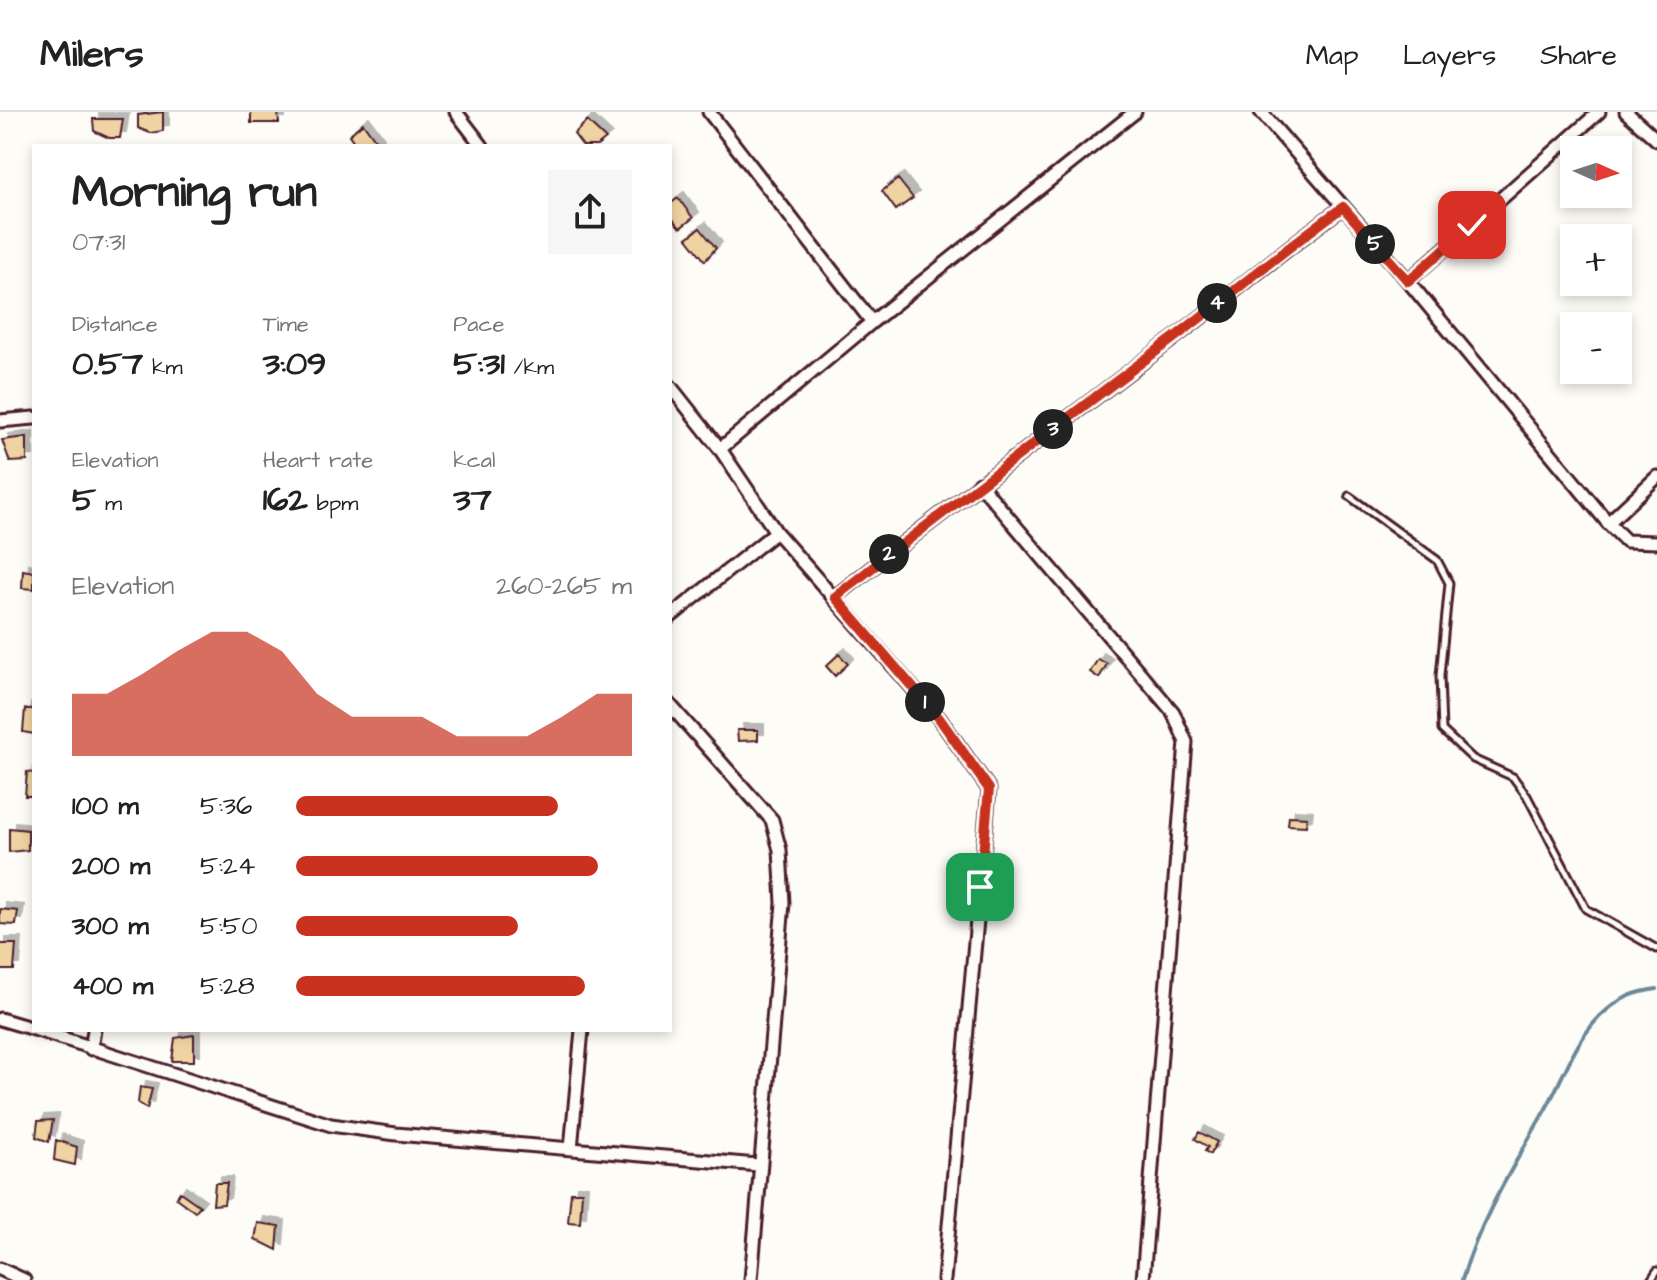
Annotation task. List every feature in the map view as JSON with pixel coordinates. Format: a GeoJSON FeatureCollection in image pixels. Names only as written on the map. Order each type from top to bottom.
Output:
{"type":"FeatureCollection","features":[{"type":"Feature","properties":{"kind":"street"},"geometry":{"type":"LineString","coordinates":[[456,112],[480,144]]}},
{"type":"Feature","properties":{"kind":"street"},"geometry":{"type":"LineString","coordinates":[[709,112],[872,322]]}},
{"type":"Feature","properties":{"kind":"street"},"geometry":{"type":"LineString","coordinates":[[720,449],[872,322],[1135,112]]}},
{"type":"Feature","properties":{"kind":"street"},"geometry":{"type":"LineString","coordinates":[[1261,112],[1408,281],[1608,523],[1626,541],[1657,542]]}},
{"type":"Feature","properties":{"kind":"street"},"geometry":{"type":"LineString","coordinates":[[1408,281],[1599,112]]}},
{"type":"Feature","properties":{"kind":"street"},"geometry":{"type":"LineString","coordinates":[[1626,112],[1657,140]]}},
{"type":"Feature","properties":{"kind":"street"},"geometry":{"type":"LineString","coordinates":[[835,597],[979,483],[1343,207]]}},
{"type":"Feature","properties":{"kind":"street"},"geometry":{"type":"LineString","coordinates":[[672,389],[720,449],[776,532],[939,718],[989,789],[944,1280]]}},
{"type":"Feature","properties":{"kind":"street"},"geometry":{"type":"LineString","coordinates":[[0,421],[32,418]]}},
{"type":"Feature","properties":{"kind":"street"},"geometry":{"type":"LineString","coordinates":[[1608,523],[1657,477]]}},
{"type":"Feature","properties":{"kind":"street"},"geometry":{"type":"LineString","coordinates":[[979,483],[1173,712],[1186,742],[1143,1280]]}},
{"type":"Feature","properties":{"kind":"street"},"geometry":{"type":"LineString","coordinates":[[672,615],[776,532]]}},
{"type":"Feature","properties":{"kind":"street"},"geometry":{"type":"LineString","coordinates":[[672,707],[772,820],[780,850],[783,903],[751,1280]]}},
{"type":"Feature","properties":{"kind":"street"},"geometry":{"type":"LineString","coordinates":[[0,1019],[32,1029]]}},
{"type":"Feature","properties":{"kind":"street"},"geometry":{"type":"LineString","coordinates":[[41,1032],[331,1125],[759,1165]]}},
{"type":"Feature","properties":{"kind":"street"},"geometry":{"type":"LineString","coordinates":[[91,1049],[94,1032]]}},
{"type":"Feature","properties":{"kind":"street"},"geometry":{"type":"LineString","coordinates":[[571,1149],[582,1032]]}},
{"type":"Feature","properties":{"kind":"street"},"geometry":{"type":"LineString","coordinates":[[0,1269],[24,1280]]}},
{"type":"Feature","properties":{"kind":"lane"},"geometry":{"type":"LineString","coordinates":[[1349,496],[1437,560],[1449,583],[1440,676],[1442,730],[1473,759],[1513,777],[1527,796],[1586,909],[1657,949]]}},
{"type":"Feature","properties":{"kind":"lane"},"geometry":{"type":"LineString","coordinates":[[1651,1280],[1657,1271]]}},
{"type":"Feature","properties":{"kind":"building"},"geometry":{"type":"Polygon","coordinates":[[[163,112],[163,131],[150,133],[138,128],[138,115],[163,112]]]}},
{"type":"Feature","properties":{"kind":"building"},"geometry":{"type":"Polygon","coordinates":[[[251,112],[278,112],[279,123],[251,123],[251,112]]]}},
{"type":"Feature","properties":{"kind":"building"},"geometry":{"type":"Polygon","coordinates":[[[93,119],[123,119],[120,138],[109,138],[94,131],[93,119]]]}},
{"type":"Feature","properties":{"kind":"building"},"geometry":{"type":"Polygon","coordinates":[[[587,121],[606,139],[600,144],[582,144],[574,134],[587,121]]]}},
{"type":"Feature","properties":{"kind":"building"},"geometry":{"type":"Polygon","coordinates":[[[363,123],[378,144],[356,144],[349,135],[363,123]]]}},
{"type":"Feature","properties":{"kind":"building"},"geometry":{"type":"Polygon","coordinates":[[[898,179],[913,198],[896,210],[882,191],[898,179]]]}},
{"type":"Feature","properties":{"kind":"building"},"geometry":{"type":"Polygon","coordinates":[[[678,198],[693,218],[680,228],[672,218],[672,202],[678,198]]]}},
{"type":"Feature","properties":{"kind":"building"},"geometry":{"type":"Polygon","coordinates":[[[700,228],[716,248],[705,261],[687,238],[700,228]]]}},
{"type":"Feature","properties":{"kind":"building"},"geometry":{"type":"Polygon","coordinates":[[[27,437],[27,461],[10,462],[2,440],[27,437]]]}},
{"type":"Feature","properties":{"kind":"building"},"geometry":{"type":"Polygon","coordinates":[[[23,570],[32,572],[32,589],[22,588],[23,570]]]}},
{"type":"Feature","properties":{"kind":"building"},"geometry":{"type":"Polygon","coordinates":[[[839,654],[848,664],[835,676],[826,666],[839,654]]]}},
{"type":"Feature","properties":{"kind":"building"},"geometry":{"type":"Polygon","coordinates":[[[1098,659],[1107,664],[1099,678],[1090,672],[1098,659]]]}},
{"type":"Feature","properties":{"kind":"building"},"geometry":{"type":"Polygon","coordinates":[[[25,709],[32,709],[32,734],[23,732],[25,709]]]}},
{"type":"Feature","properties":{"kind":"building"},"geometry":{"type":"Polygon","coordinates":[[[737,730],[758,730],[758,740],[738,741],[737,730]]]}},
{"type":"Feature","properties":{"kind":"building"},"geometry":{"type":"Polygon","coordinates":[[[27,772],[32,773],[32,796],[25,796],[27,772]]]}},
{"type":"Feature","properties":{"kind":"building"},"geometry":{"type":"Polygon","coordinates":[[[1289,816],[1307,817],[1306,826],[1288,825],[1289,816]]]}},
{"type":"Feature","properties":{"kind":"building"},"geometry":{"type":"Polygon","coordinates":[[[9,828],[28,830],[28,850],[9,852],[9,828]]]}},
{"type":"Feature","properties":{"kind":"building"},"geometry":{"type":"Polygon","coordinates":[[[0,909],[18,911],[16,925],[0,924],[0,909]]]}},
{"type":"Feature","properties":{"kind":"building"},"geometry":{"type":"Polygon","coordinates":[[[0,944],[16,944],[14,970],[0,970],[0,944]]]}},
{"type":"Feature","properties":{"kind":"building"},"geometry":{"type":"Polygon","coordinates":[[[194,1035],[194,1061],[172,1061],[175,1038],[194,1035]]]}},
{"type":"Feature","properties":{"kind":"building"},"geometry":{"type":"Polygon","coordinates":[[[140,1087],[152,1089],[147,1109],[138,1103],[140,1087]]]}},
{"type":"Feature","properties":{"kind":"building"},"geometry":{"type":"Polygon","coordinates":[[[53,1120],[49,1142],[36,1137],[38,1121],[53,1120]]]}},
{"type":"Feature","properties":{"kind":"building"},"geometry":{"type":"Polygon","coordinates":[[[1199,1132],[1217,1142],[1210,1154],[1205,1151],[1208,1147],[1195,1139],[1199,1132]]]}},
{"type":"Feature","properties":{"kind":"building"},"geometry":{"type":"Polygon","coordinates":[[[56,1140],[77,1147],[75,1165],[54,1160],[56,1140]]]}},
{"type":"Feature","properties":{"kind":"building"},"geometry":{"type":"Polygon","coordinates":[[[215,1183],[227,1183],[224,1204],[213,1205],[215,1183]]]}},
{"type":"Feature","properties":{"kind":"building"},"geometry":{"type":"Polygon","coordinates":[[[180,1192],[200,1206],[195,1212],[176,1198],[180,1192]]]}},
{"type":"Feature","properties":{"kind":"building"},"geometry":{"type":"Polygon","coordinates":[[[571,1192],[582,1192],[580,1223],[568,1222],[571,1192]]]}},
{"type":"Feature","properties":{"kind":"building"},"geometry":{"type":"Polygon","coordinates":[[[258,1223],[279,1226],[277,1250],[255,1239],[258,1223]]]}},
{"type":"Feature","properties":{"kind":"waterway"},"geometry":{"type":"LineString","coordinates":[[1462,1280],[1490,1211],[1588,1030],[1613,1005],[1630,995],[1657,989]]}},
{"type":"Feature","properties":{"kind":"route"},"geometry":{"type":"LineString","coordinates":[[980,887],[989,789],[939,718],[835,597],[979,483],[1190,326],[1271,258],[1343,207],[1408,281],[1472,225]]}}]}
